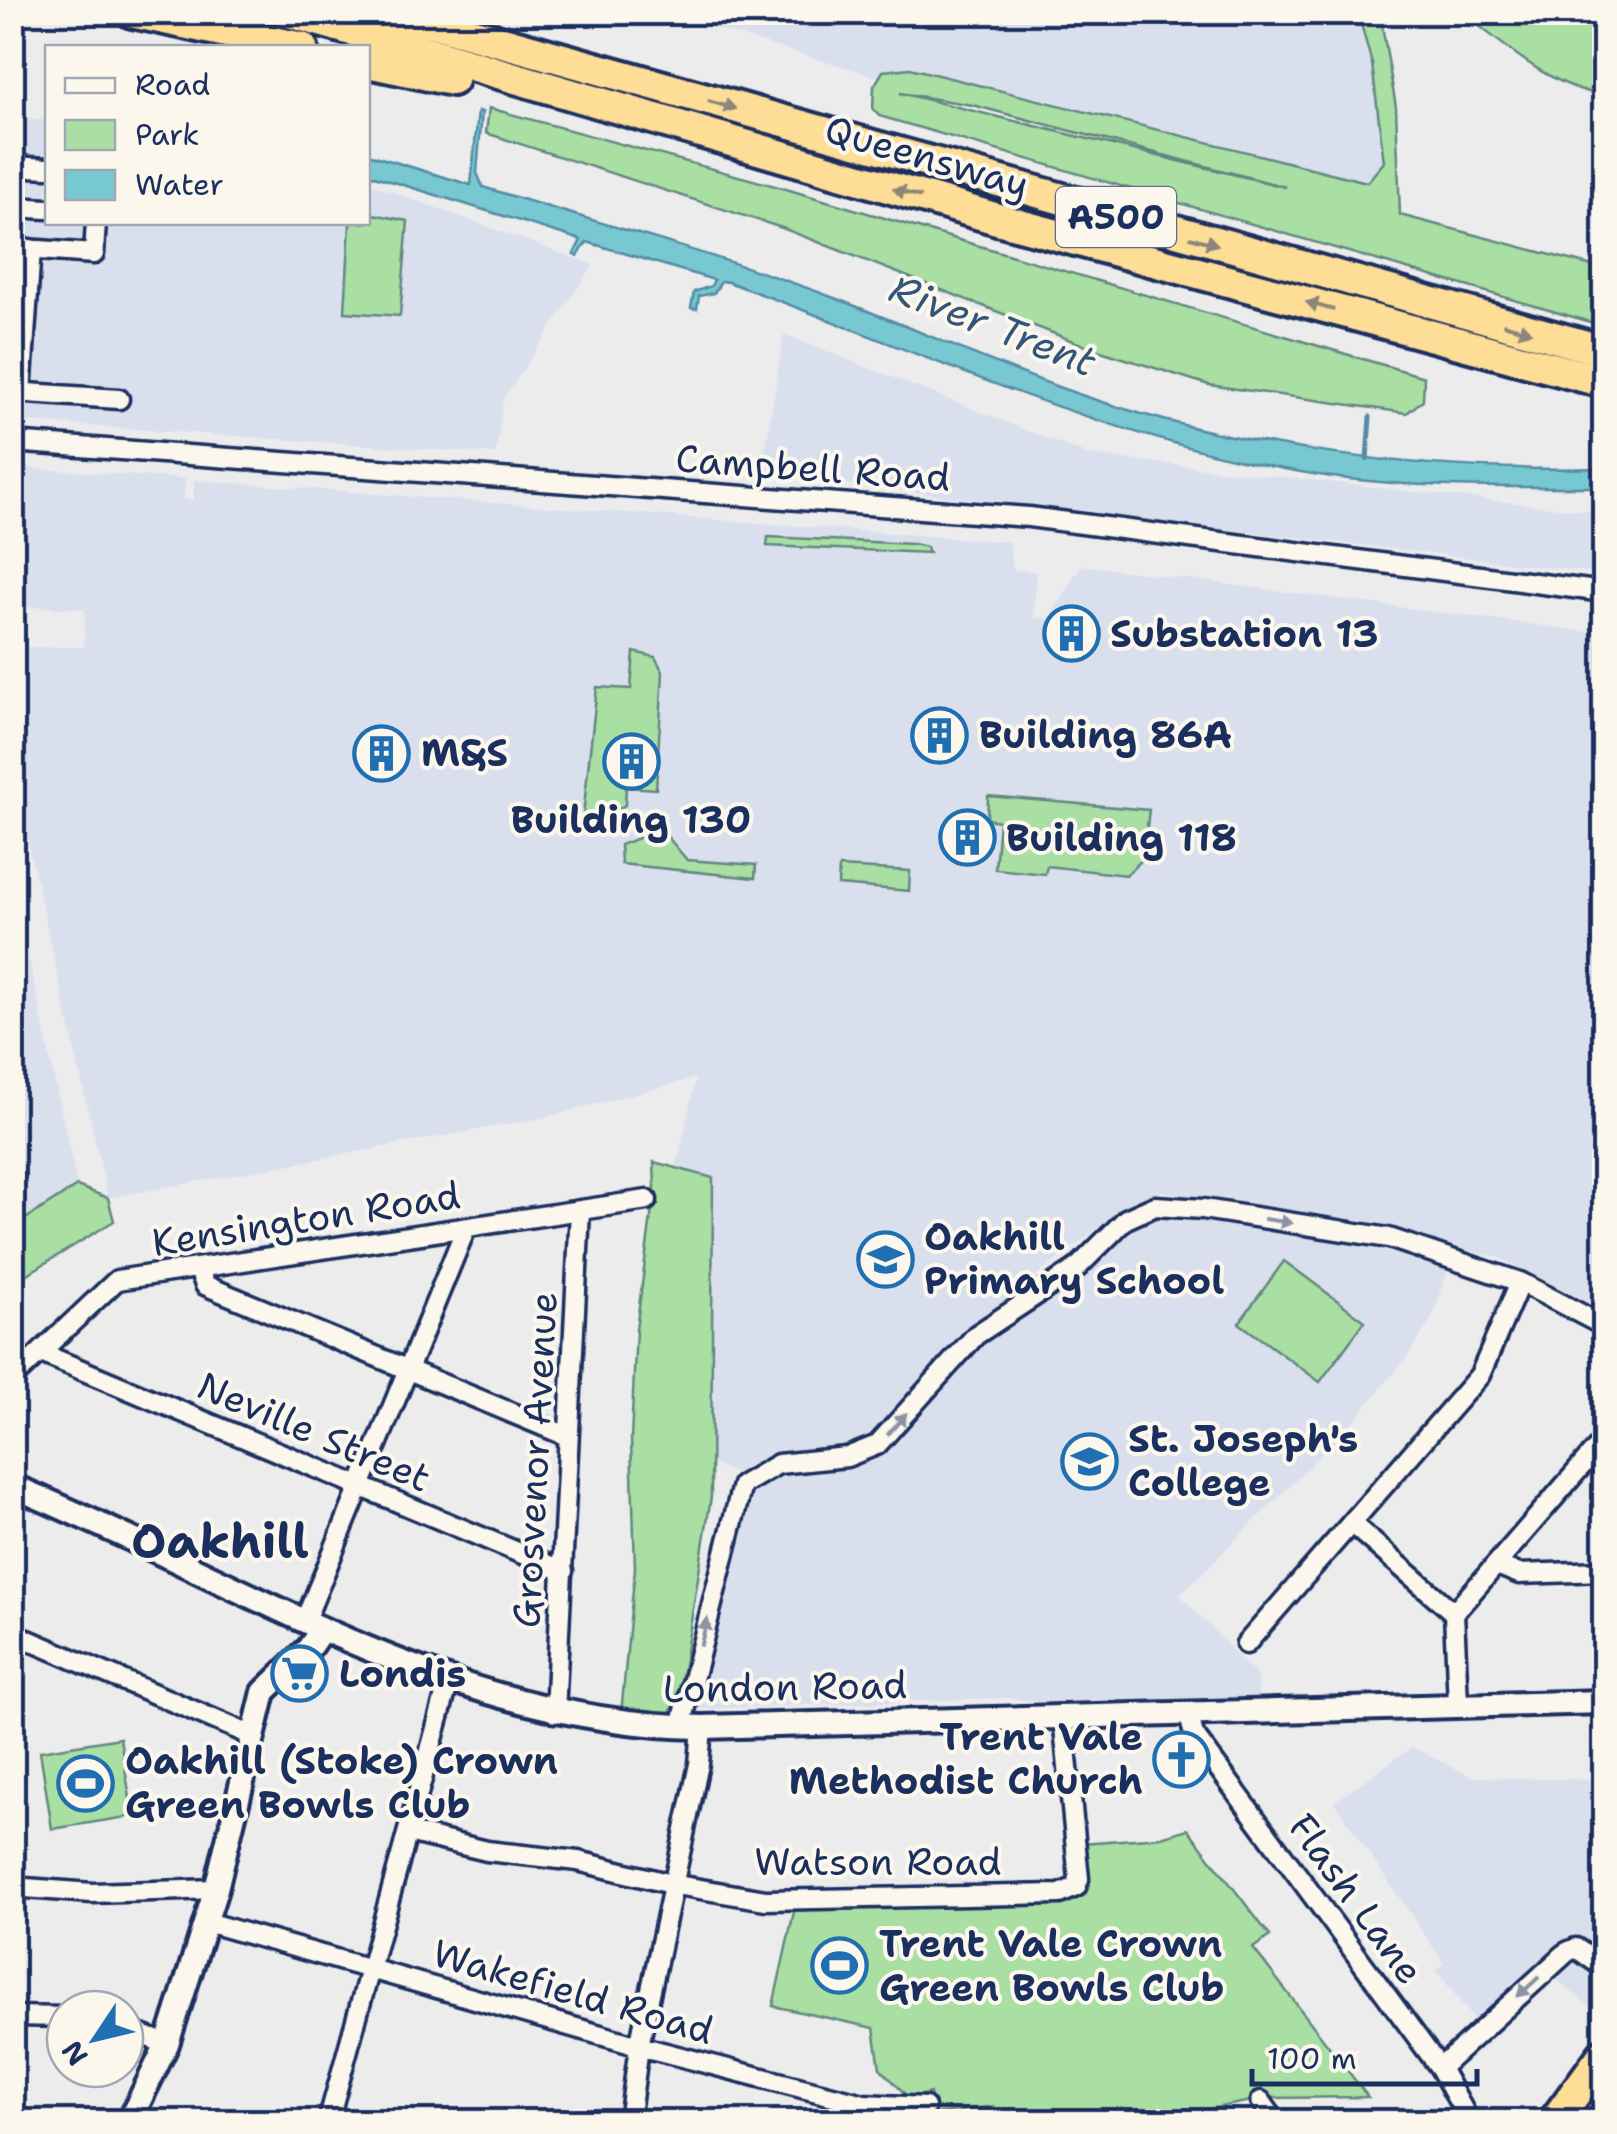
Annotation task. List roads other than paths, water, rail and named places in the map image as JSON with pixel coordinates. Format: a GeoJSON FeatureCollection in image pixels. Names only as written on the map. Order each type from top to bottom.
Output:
{"type":"FeatureCollection","features":[{"type":"Feature","properties":{"kind":"highway"},"geometry":{"type":"LineString","coordinates":[[132,12],[288,45]]}},
{"type":"Feature","properties":{"kind":"highway"},"geometry":{"type":"LineString","coordinates":[[216,12],[326,45]]}},
{"type":"Feature","properties":{"kind":"highway","name":"Queensway"},"geometry":{"type":"LineString","coordinates":[[290,12],[608,108],[1604,382]]}},
{"type":"Feature","properties":{"kind":"highway","name":"Queensway"},"geometry":{"type":"LineString","coordinates":[[396,12],[1604,350]]}},
{"type":"Feature","properties":{"kind":"highway"},"geometry":{"type":"LineString","coordinates":[[442,12],[629,78]]}},
{"type":"Feature","properties":{"kind":"highway"},"geometry":{"type":"LineString","coordinates":[[465,12],[629,78]]}},
{"type":"Feature","properties":{"kind":"highway"},"geometry":{"type":"LineString","coordinates":[[370,60],[436,77],[608,108]]}},
{"type":"Feature","properties":{"kind":"highway"},"geometry":{"type":"LineString","coordinates":[[1414,332],[1604,402]]}},
{"type":"Feature","properties":{"kind":"highway"},"geometry":{"type":"LineString","coordinates":[[1554,2122],[1604,2054]]}},
{"type":"Feature","properties":{"kind":"main road","name":"London Road"},"geometry":{"type":"LineString","coordinates":[[12,1486],[449,1681],[555,1712],[691,1727],[1604,1702]]}},
{"type":"Feature","properties":{"kind":"main road"},"geometry":{"type":"LineString","coordinates":[[129,2122],[167,2044],[206,1922],[264,1692],[309,1648],[314,1623]]}},
{"type":"Feature","properties":{"kind":"street"},"geometry":{"type":"LineString","coordinates":[[12,166],[45,168]]}},
{"type":"Feature","properties":{"kind":"street"},"geometry":{"type":"LineString","coordinates":[[12,207],[45,209]]}},
{"type":"Feature","properties":{"kind":"street"},"geometry":{"type":"LineString","coordinates":[[96,225],[94,254],[22,249],[17,392],[119,400]]}},
{"type":"Feature","properties":{"kind":"street","name":"Campbell Road"},"geometry":{"type":"LineString","coordinates":[[12,442],[1029,517],[1604,592]]}},
{"type":"Feature","properties":{"kind":"street","name":"Kensington Road"},"geometry":{"type":"LineString","coordinates":[[12,1380],[118,1280],[647,1200]]}},
{"type":"Feature","properties":{"kind":"street"},"geometry":{"type":"LineString","coordinates":[[629,2122],[639,2046],[699,1764],[691,1727],[742,1484],[778,1464],[847,1457],[876,1445],[976,1335],[1078,1268],[1126,1219],[1155,1206],[1388,1238],[1520,1282],[1604,1326]]}},
{"type":"Feature","properties":{"kind":"street","name":"Grosvenor Avenue"},"geometry":{"type":"LineString","coordinates":[[555,1712],[580,1210]]}},
{"type":"Feature","properties":{"kind":"street"},"geometry":{"type":"LineString","coordinates":[[314,1623],[359,1487],[466,1228]]}},
{"type":"Feature","properties":{"kind":"street"},"geometry":{"type":"LineString","coordinates":[[200,1269],[205,1285],[567,1436]]}},
{"type":"Feature","properties":{"kind":"street"},"geometry":{"type":"LineString","coordinates":[[1246,1644],[1480,1375],[1520,1282]]}},
{"type":"Feature","properties":{"kind":"street","name":"Neville Street"},"geometry":{"type":"LineString","coordinates":[[41,1353],[562,1571]]}},
{"type":"Feature","properties":{"kind":"street"},"geometry":{"type":"LineString","coordinates":[[1458,1704],[1454,1613],[1604,1440]]}},
{"type":"Feature","properties":{"kind":"street"},"geometry":{"type":"LineString","coordinates":[[1351,1523],[1454,1613]]}},
{"type":"Feature","properties":{"kind":"street"},"geometry":{"type":"LineString","coordinates":[[1497,1565],[1520,1574],[1604,1571]]}},
{"type":"Feature","properties":{"kind":"street"},"geometry":{"type":"LineString","coordinates":[[12,1634],[253,1736]]}},
{"type":"Feature","properties":{"kind":"street"},"geometry":{"type":"LineString","coordinates":[[328,2122],[449,1681]]}},
{"type":"Feature","properties":{"kind":"street","name":"Watson Road"},"geometry":{"type":"LineString","coordinates":[[408,1832],[487,1851],[578,1861],[671,1884],[766,1900],[1060,1894],[1076,1887],[1079,1879],[1063,1716]]}},
{"type":"Feature","properties":{"kind":"street","name":"Flash Lane"},"geometry":{"type":"LineString","coordinates":[[1189,1716],[1194,1734],[1440,2068],[1470,2122]]}},
{"type":"Feature","properties":{"kind":"street"},"geometry":{"type":"LineString","coordinates":[[12,1887],[92,1893],[216,1890]]}},
{"type":"Feature","properties":{"kind":"street","name":"Wakefield Road"},"geometry":{"type":"LineString","coordinates":[[206,1922],[639,2046],[904,2115],[925,2107]]}},
{"type":"Feature","properties":{"kind":"street"},"geometry":{"type":"LineString","coordinates":[[1440,2068],[1567,1952],[1576,1948],[1604,1968]]}},
{"type":"Feature","properties":{"kind":"street"},"geometry":{"type":"LineString","coordinates":[[12,2016],[45,2017]]}},
{"type":"Feature","properties":{"kind":"street"},"geometry":{"type":"LineString","coordinates":[[145,2037],[167,2044]]}},
{"type":"Feature","properties":{"kind":"street"},"geometry":{"type":"LineString","coordinates":[[1261,2100],[1276,2122]]}},
{"type":"Feature","properties":{"kind":"water"},"geometry":{"type":"Polygon","coordinates":[[[478,111],[482,112],[477,173],[483,187],[786,281],[1061,388],[1193,427],[1329,453],[1467,466],[1604,468],[1604,487],[1366,481],[1254,463],[1177,444],[1025,395],[728,282],[721,281],[714,293],[699,296],[697,309],[691,308],[694,292],[711,286],[714,280],[587,242],[578,256],[574,254],[581,240],[370,175],[370,155],[471,185],[478,111]]]}},
{"type":"Feature","properties":{"kind":"waterway"},"geometry":{"type":"LineString","coordinates":[[1367,459],[1370,417]]}},
{"type":"Feature","properties":{"kind":"place","name":"Substation 13"},"geometry":{"type":"Point","coordinates":[1071,634]}},
{"type":"Feature","properties":{"kind":"place","name":"Building 86A"},"geometry":{"type":"Point","coordinates":[940,735]}},
{"type":"Feature","properties":{"kind":"place","name":"M&S"},"geometry":{"type":"Point","coordinates":[382,753]}},
{"type":"Feature","properties":{"kind":"place","name":"Building 130"},"geometry":{"type":"Point","coordinates":[631,762]}},
{"type":"Feature","properties":{"kind":"place","name":"Building 118"},"geometry":{"type":"Point","coordinates":[967,838]}},
{"type":"Feature","properties":{"kind":"place","name":"Oakhill Primary School"},"geometry":{"type":"Point","coordinates":[885,1259]}},
{"type":"Feature","properties":{"kind":"place","name":"St. Joseph's College"},"geometry":{"type":"Point","coordinates":[1089,1461]}},
{"type":"Feature","properties":{"kind":"place","name":"Londis"},"geometry":{"type":"Point","coordinates":[300,1674]}},
{"type":"Feature","properties":{"kind":"place","name":"Trent Vale Methodist Church"},"geometry":{"type":"Point","coordinates":[1182,1759]}},
{"type":"Feature","properties":{"kind":"place","name":"Oakhill (Stoke) Crown Green Bowls Club"},"geometry":{"type":"Point","coordinates":[86,1783]}},
{"type":"Feature","properties":{"kind":"place","name":"Trent Vale Crown Green Bowls Club"},"geometry":{"type":"Point","coordinates":[840,1966]}},
{"type":"Feature","properties":{"kind":"district","name":"Oakhill"},"geometry":{"type":"Point","coordinates":[220,1541]}},
{"type":"Feature","properties":{"kind":"water label","name":"River Trent"},"geometry":{"type":"Point","coordinates":[993,325]}}]}
